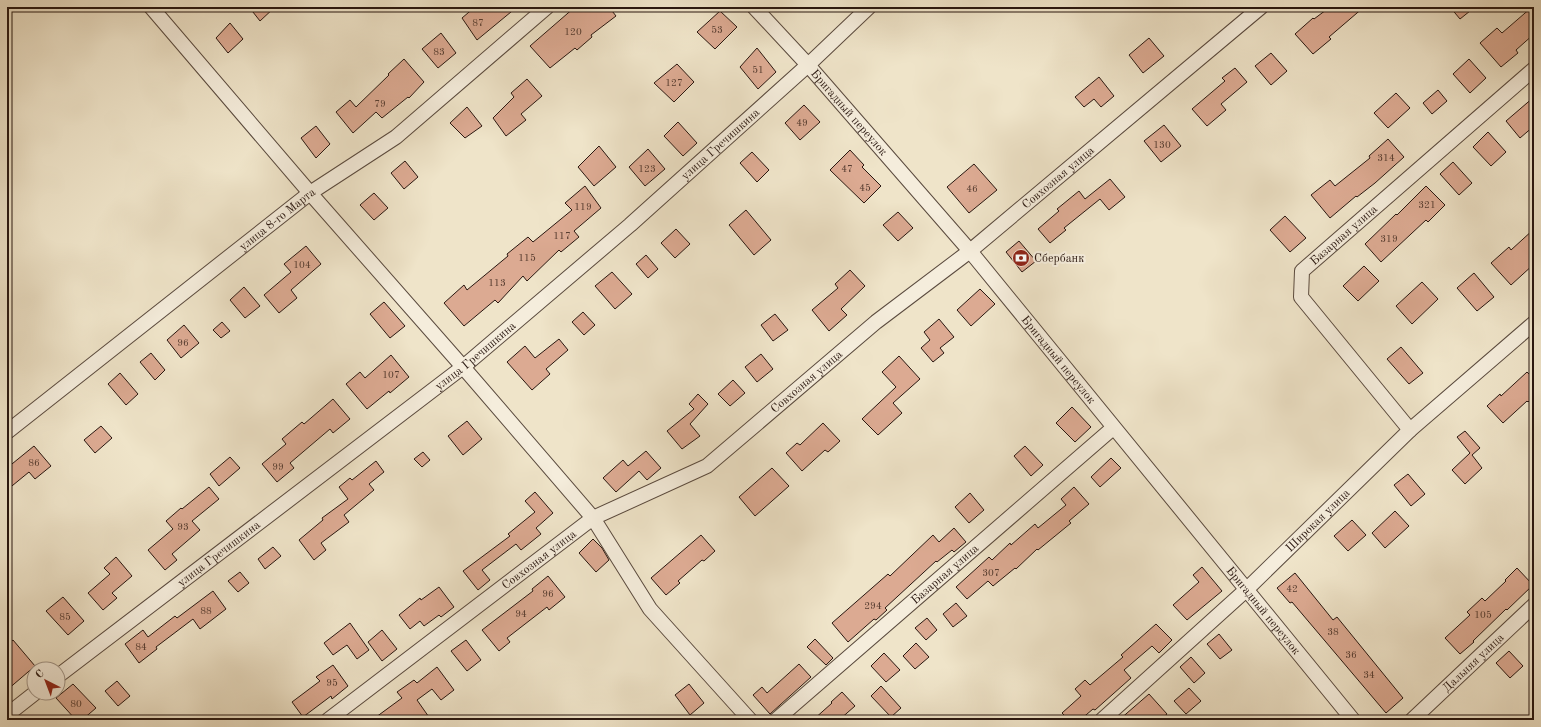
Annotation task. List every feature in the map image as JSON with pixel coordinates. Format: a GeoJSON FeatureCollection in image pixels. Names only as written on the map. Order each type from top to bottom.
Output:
{"type":"FeatureCollection","features":[{"type":"Feature","properties":{"kind":"street"},"geometry":{"type":"LineString","coordinates":[[151,7],[592,518],[650,609],[750,720]]}},
{"type":"Feature","properties":{"kind":"street","name":"улица 8-го Марта"},"geometry":{"type":"LineString","coordinates":[[7,432],[310,193],[396,137],[546,7]]}},
{"type":"Feature","properties":{"kind":"street","name":"Бригадный переулок"},"geometry":{"type":"LineString","coordinates":[[754,7],[808,65],[970,251],[1353,720]]}},
{"type":"Feature","properties":{"kind":"street","name":"улица Гречишкина"},"geometry":{"type":"LineString","coordinates":[[66,670],[463,367],[630,225],[808,65],[869,7]]}},
{"type":"Feature","properties":{"kind":"street","name":"Совхозная улица"},"geometry":{"type":"LineString","coordinates":[[328,720],[592,518],[707,466],[876,322],[970,251],[1261,7]]}},
{"type":"Feature","properties":{"kind":"street","name":"Базарная улица"},"geometry":{"type":"LineString","coordinates":[[1410,430],[1301,297],[1302,271],[1534,69]]}},
{"type":"Feature","properties":{"kind":"street","name":"Широкая улица"},"geometry":{"type":"LineString","coordinates":[[1102,720],[1246,590],[1410,430],[1534,322]]}},
{"type":"Feature","properties":{"kind":"street","name":"Базарная улица"},"geometry":{"type":"LineString","coordinates":[[776,720],[1113,428]]}},
{"type":"Feature","properties":{"kind":"street","name":"Дальняя улица"},"geometry":{"type":"LineString","coordinates":[[1412,720],[1534,605]]}},
{"type":"Feature","properties":{"kind":"street"},"geometry":{"type":"LineString","coordinates":[[7,714],[26,700]]}},
{"type":"Feature","properties":{"kind":"building"},"geometry":{"type":"Polygon","coordinates":[[[249,7],[275,7],[260,21],[249,7]]]}},
{"type":"Feature","properties":{"kind":"building"},"geometry":{"type":"Polygon","coordinates":[[[475,7],[517,7],[477,40],[462,18],[475,7]]]}},
{"type":"Feature","properties":{"kind":"building"},"geometry":{"type":"Polygon","coordinates":[[[575,7],[609,7],[616,16],[591,35],[592,37],[577,50],[575,48],[550,68],[530,46],[575,7]]]}},
{"type":"Feature","properties":{"kind":"building"},"geometry":{"type":"Polygon","coordinates":[[[1330,7],[1364,7],[1329,37],[1331,39],[1313,54],[1295,34],[1313,18],[1314,19],[1330,7]]]}},
{"type":"Feature","properties":{"kind":"building"},"geometry":{"type":"Polygon","coordinates":[[[1450,7],[1475,7],[1460,19],[1450,7]]]}},
{"type":"Feature","properties":{"kind":"building"},"geometry":{"type":"Polygon","coordinates":[[[1532,7],[1534,7],[1534,34],[1516,50],[1518,53],[1501,67],[1480,43],[1497,28],[1502,33],[1532,7]]]}},
{"type":"Feature","properties":{"kind":"building"},"geometry":{"type":"Polygon","coordinates":[[[720,11],[737,27],[715,49],[697,32],[720,11]]]}},
{"type":"Feature","properties":{"kind":"building"},"geometry":{"type":"Polygon","coordinates":[[[230,23],[243,39],[228,53],[216,38],[230,23]]]}},
{"type":"Feature","properties":{"kind":"building"},"geometry":{"type":"Polygon","coordinates":[[[441,33],[456,53],[438,68],[422,49],[441,33]]]}},
{"type":"Feature","properties":{"kind":"building"},"geometry":{"type":"Polygon","coordinates":[[[1149,38],[1164,56],[1143,73],[1129,55],[1149,38]]]}},
{"type":"Feature","properties":{"kind":"building"},"geometry":{"type":"Polygon","coordinates":[[[757,48],[776,72],[758,89],[740,67],[757,48]]]}},
{"type":"Feature","properties":{"kind":"building"},"geometry":{"type":"Polygon","coordinates":[[[1271,53],[1287,71],[1271,85],[1255,66],[1271,53]]]}},
{"type":"Feature","properties":{"kind":"building"},"geometry":{"type":"Polygon","coordinates":[[[404,59],[424,82],[409,98],[408,97],[382,118],[376,112],[353,133],[336,112],[350,100],[356,107],[404,59]]]}},
{"type":"Feature","properties":{"kind":"building"},"geometry":{"type":"Polygon","coordinates":[[[1469,59],[1486,78],[1470,93],[1453,74],[1469,59]]]}},
{"type":"Feature","properties":{"kind":"building"},"geometry":{"type":"Polygon","coordinates":[[[677,64],[694,82],[674,102],[654,83],[677,64]]]}},
{"type":"Feature","properties":{"kind":"building"},"geometry":{"type":"Polygon","coordinates":[[[1235,68],[1247,82],[1221,104],[1226,110],[1207,126],[1192,109],[1225,81],[1222,78],[1235,68]]]}},
{"type":"Feature","properties":{"kind":"building"},"geometry":{"type":"Polygon","coordinates":[[[1099,77],[1114,96],[1101,107],[1094,99],[1084,107],[1075,97],[1099,77]]]}},
{"type":"Feature","properties":{"kind":"building"},"geometry":{"type":"Polygon","coordinates":[[[527,79],[542,96],[521,114],[526,120],[506,136],[493,118],[514,97],[511,93],[527,79]]]}},
{"type":"Feature","properties":{"kind":"building"},"geometry":{"type":"Polygon","coordinates":[[[1438,90],[1447,101],[1432,114],[1423,103],[1438,90]]]}},
{"type":"Feature","properties":{"kind":"building"},"geometry":{"type":"Polygon","coordinates":[[[1396,93],[1410,108],[1388,128],[1374,113],[1396,93]]]}},
{"type":"Feature","properties":{"kind":"building"},"geometry":{"type":"Polygon","coordinates":[[[1534,97],[1534,126],[1520,138],[1506,121],[1534,97]]]}},
{"type":"Feature","properties":{"kind":"building"},"geometry":{"type":"Polygon","coordinates":[[[804,105],[820,122],[800,140],[785,123],[804,105]]]}},
{"type":"Feature","properties":{"kind":"building"},"geometry":{"type":"Polygon","coordinates":[[[467,107],[482,126],[465,138],[450,123],[467,107]]]}},
{"type":"Feature","properties":{"kind":"building"},"geometry":{"type":"Polygon","coordinates":[[[678,122],[697,143],[683,156],[664,136],[678,122]]]}},
{"type":"Feature","properties":{"kind":"building"},"geometry":{"type":"Polygon","coordinates":[[[1164,125],[1181,146],[1161,162],[1144,141],[1164,125]]]}},
{"type":"Feature","properties":{"kind":"building"},"geometry":{"type":"Polygon","coordinates":[[[316,126],[330,144],[316,158],[301,138],[316,126]]]}},
{"type":"Feature","properties":{"kind":"building"},"geometry":{"type":"Polygon","coordinates":[[[1488,132],[1506,152],[1491,166],[1473,147],[1488,132]]]}},
{"type":"Feature","properties":{"kind":"building"},"geometry":{"type":"Polygon","coordinates":[[[1388,139],[1404,157],[1375,183],[1357,197],[1356,196],[1330,218],[1311,195],[1330,180],[1335,186],[1370,158],[1369,156],[1388,139]]]}},
{"type":"Feature","properties":{"kind":"building"},"geometry":{"type":"Polygon","coordinates":[[[599,146],[616,167],[594,186],[578,167],[599,146]]]}},
{"type":"Feature","properties":{"kind":"building"},"geometry":{"type":"Polygon","coordinates":[[[648,149],[665,169],[645,186],[629,167],[648,149]]]}},
{"type":"Feature","properties":{"kind":"building"},"geometry":{"type":"Polygon","coordinates":[[[850,150],[864,165],[862,167],[881,186],[864,203],[830,170],[850,150]]]}},
{"type":"Feature","properties":{"kind":"building"},"geometry":{"type":"Polygon","coordinates":[[[752,152],[769,170],[757,182],[740,163],[752,152]]]}},
{"type":"Feature","properties":{"kind":"building"},"geometry":{"type":"Polygon","coordinates":[[[405,161],[418,177],[404,189],[391,173],[405,161]]]}},
{"type":"Feature","properties":{"kind":"building"},"geometry":{"type":"Polygon","coordinates":[[[1453,162],[1472,183],[1459,195],[1440,174],[1453,162]]]}},
{"type":"Feature","properties":{"kind":"building"},"geometry":{"type":"Polygon","coordinates":[[[974,164],[997,190],[969,213],[947,187],[974,164]]]}},
{"type":"Feature","properties":{"kind":"building"},"geometry":{"type":"Polygon","coordinates":[[[1110,179],[1125,197],[1109,210],[1100,199],[1064,228],[1066,230],[1050,243],[1038,229],[1059,211],[1057,209],[1079,191],[1085,199],[1110,179]]]}},
{"type":"Feature","properties":{"kind":"building"},"geometry":{"type":"Polygon","coordinates":[[[585,186],[601,208],[574,231],[579,237],[561,252],[559,250],[527,281],[523,276],[498,303],[495,300],[464,326],[444,303],[464,285],[467,290],[508,256],[507,254],[528,237],[533,242],[572,210],[565,203],[585,186]]]}},
{"type":"Feature","properties":{"kind":"building"},"geometry":{"type":"Polygon","coordinates":[[[1426,186],[1445,205],[1428,222],[1426,220],[1381,262],[1365,244],[1426,186]]]}},
{"type":"Feature","properties":{"kind":"building"},"geometry":{"type":"Polygon","coordinates":[[[374,193],[388,208],[374,220],[360,205],[374,193]]]}},
{"type":"Feature","properties":{"kind":"building"},"geometry":{"type":"Polygon","coordinates":[[[746,210],[771,240],[754,255],[729,225],[746,210]]]}},
{"type":"Feature","properties":{"kind":"building"},"geometry":{"type":"Polygon","coordinates":[[[898,212],[913,228],[898,241],[883,225],[898,212]]]}},
{"type":"Feature","properties":{"kind":"building"},"geometry":{"type":"Polygon","coordinates":[[[1285,216],[1306,238],[1290,252],[1270,230],[1285,216]]]}},
{"type":"Feature","properties":{"kind":"building"},"geometry":{"type":"Polygon","coordinates":[[[676,229],[690,244],[675,258],[661,243],[676,229]]]}},
{"type":"Feature","properties":{"kind":"building"},"geometry":{"type":"Polygon","coordinates":[[[1534,229],[1534,264],[1511,285],[1491,263],[1509,247],[1511,250],[1534,229]]]}},
{"type":"Feature","properties":{"kind":"building"},"geometry":{"type":"Polygon","coordinates":[[[1019,241],[1036,261],[1022,272],[1006,252],[1019,241]]]}},
{"type":"Feature","properties":{"kind":"building"},"geometry":{"type":"Polygon","coordinates":[[[306,246],[321,264],[291,290],[297,298],[279,313],[264,295],[291,272],[284,264],[306,246]]]}},
{"type":"Feature","properties":{"kind":"building"},"geometry":{"type":"Polygon","coordinates":[[[646,255],[658,269],[648,278],[636,264],[646,255]]]}},
{"type":"Feature","properties":{"kind":"building"},"geometry":{"type":"Polygon","coordinates":[[[1364,266],[1379,281],[1358,301],[1343,286],[1364,266]]]}},
{"type":"Feature","properties":{"kind":"building"},"geometry":{"type":"Polygon","coordinates":[[[850,270],[865,286],[841,309],[847,315],[829,331],[812,310],[838,288],[835,284],[850,270]]]}},
{"type":"Feature","properties":{"kind":"building"},"geometry":{"type":"Polygon","coordinates":[[[612,272],[632,294],[615,309],[595,286],[612,272]]]}},
{"type":"Feature","properties":{"kind":"building"},"geometry":{"type":"Polygon","coordinates":[[[1474,273],[1494,297],[1477,311],[1457,288],[1474,273]]]}},
{"type":"Feature","properties":{"kind":"building"},"geometry":{"type":"Polygon","coordinates":[[[1422,282],[1438,299],[1412,324],[1396,306],[1422,282]]]}},
{"type":"Feature","properties":{"kind":"building"},"geometry":{"type":"Polygon","coordinates":[[[244,287],[260,306],[245,318],[230,300],[244,287]]]}},
{"type":"Feature","properties":{"kind":"building"},"geometry":{"type":"Polygon","coordinates":[[[980,289],[995,304],[971,326],[957,310],[980,289]]]}},
{"type":"Feature","properties":{"kind":"building"},"geometry":{"type":"Polygon","coordinates":[[[384,302],[405,326],[390,338],[370,314],[384,302]]]}},
{"type":"Feature","properties":{"kind":"building"},"geometry":{"type":"Polygon","coordinates":[[[583,312],[595,325],[584,335],[572,322],[583,312]]]}},
{"type":"Feature","properties":{"kind":"building"},"geometry":{"type":"Polygon","coordinates":[[[775,314],[788,330],[773,341],[761,325],[775,314]]]}},
{"type":"Feature","properties":{"kind":"building"},"geometry":{"type":"Polygon","coordinates":[[[939,319],[954,337],[940,348],[944,353],[933,362],[921,348],[930,340],[924,332],[939,319]]]}},
{"type":"Feature","properties":{"kind":"building"},"geometry":{"type":"Polygon","coordinates":[[[222,322],[230,331],[221,338],[213,330],[222,322]]]}},
{"type":"Feature","properties":{"kind":"building"},"geometry":{"type":"Polygon","coordinates":[[[184,325],[199,343],[181,358],[167,340],[184,325]]]}},
{"type":"Feature","properties":{"kind":"building"},"geometry":{"type":"Polygon","coordinates":[[[559,339],[568,350],[546,369],[550,374],[532,390],[507,362],[525,346],[535,358],[559,339]]]}},
{"type":"Feature","properties":{"kind":"building"},"geometry":{"type":"Polygon","coordinates":[[[1401,347],[1423,373],[1409,384],[1387,359],[1401,347]]]}},
{"type":"Feature","properties":{"kind":"building"},"geometry":{"type":"Polygon","coordinates":[[[151,353],[165,370],[155,380],[140,362],[151,353]]]}},
{"type":"Feature","properties":{"kind":"building"},"geometry":{"type":"Polygon","coordinates":[[[761,354],[773,369],[757,382],[745,367],[761,354]]]}},
{"type":"Feature","properties":{"kind":"building"},"geometry":{"type":"Polygon","coordinates":[[[391,355],[409,377],[390,393],[389,391],[367,409],[346,384],[360,372],[365,378],[391,355]]]}},
{"type":"Feature","properties":{"kind":"building"},"geometry":{"type":"Polygon","coordinates":[[[899,356],[920,379],[893,403],[902,413],[878,435],[862,419],[896,387],[882,372],[899,356]]]}},
{"type":"Feature","properties":{"kind":"building"},"geometry":{"type":"Polygon","coordinates":[[[1527,372],[1534,379],[1534,396],[1503,423],[1487,406],[1500,394],[1501,396],[1527,372]]]}},
{"type":"Feature","properties":{"kind":"building"},"geometry":{"type":"Polygon","coordinates":[[[120,373],[138,394],[126,405],[108,384],[120,373]]]}},
{"type":"Feature","properties":{"kind":"building"},"geometry":{"type":"Polygon","coordinates":[[[733,380],[745,393],[730,406],[718,394],[733,380]]]}},
{"type":"Feature","properties":{"kind":"building"},"geometry":{"type":"Polygon","coordinates":[[[698,394],[708,404],[690,424],[700,436],[682,449],[667,431],[694,409],[689,404],[698,394]]]}},
{"type":"Feature","properties":{"kind":"building"},"geometry":{"type":"Polygon","coordinates":[[[333,399],[350,419],[333,433],[330,429],[290,463],[294,468],[277,482],[262,464],[286,444],[282,439],[302,422],[304,424],[333,399]]]}},
{"type":"Feature","properties":{"kind":"building"},"geometry":{"type":"Polygon","coordinates":[[[1072,407],[1091,427],[1075,442],[1056,423],[1072,407]]]}},
{"type":"Feature","properties":{"kind":"building"},"geometry":{"type":"Polygon","coordinates":[[[467,421],[482,439],[463,455],[448,436],[467,421]]]}},
{"type":"Feature","properties":{"kind":"building"},"geometry":{"type":"Polygon","coordinates":[[[823,423],[840,441],[828,452],[825,450],[802,471],[786,453],[797,443],[800,445],[823,423]]]}},
{"type":"Feature","properties":{"kind":"building"},"geometry":{"type":"Polygon","coordinates":[[[101,426],[112,438],[95,453],[84,440],[101,426]]]}},
{"type":"Feature","properties":{"kind":"building"},"geometry":{"type":"Polygon","coordinates":[[[1465,431],[1480,448],[1472,455],[1482,468],[1465,484],[1452,470],[1470,453],[1457,437],[1465,431]]]}},
{"type":"Feature","properties":{"kind":"building"},"geometry":{"type":"Polygon","coordinates":[[[34,446],[51,466],[35,479],[29,472],[7,490],[7,468],[34,446]]]}},
{"type":"Feature","properties":{"kind":"building"},"geometry":{"type":"Polygon","coordinates":[[[1025,446],[1043,465],[1031,476],[1014,456],[1025,446]]]}},
{"type":"Feature","properties":{"kind":"building"},"geometry":{"type":"Polygon","coordinates":[[[646,451],[661,468],[647,480],[639,471],[616,492],[603,478],[623,460],[628,466],[646,451]]]}},
{"type":"Feature","properties":{"kind":"building"},"geometry":{"type":"Polygon","coordinates":[[[423,452],[430,460],[422,467],[414,459],[423,452]]]}},
{"type":"Feature","properties":{"kind":"building"},"geometry":{"type":"Polygon","coordinates":[[[230,457],[240,468],[219,486],[210,474],[230,457]]]}},
{"type":"Feature","properties":{"kind":"building"},"geometry":{"type":"Polygon","coordinates":[[[1111,458],[1121,468],[1100,487],[1091,477],[1111,458]]]}},
{"type":"Feature","properties":{"kind":"building"},"geometry":{"type":"Polygon","coordinates":[[[376,461],[384,472],[369,484],[374,490],[344,515],[349,522],[321,543],[326,550],[314,560],[299,540],[323,520],[322,518],[348,499],[339,487],[350,478],[352,480],[376,461]]]}},
{"type":"Feature","properties":{"kind":"building"},"geometry":{"type":"Polygon","coordinates":[[[772,468],[789,486],[755,516],[739,497],[772,468]]]}},
{"type":"Feature","properties":{"kind":"building"},"geometry":{"type":"Polygon","coordinates":[[[1408,474],[1425,494],[1411,506],[1394,485],[1408,474]]]}},
{"type":"Feature","properties":{"kind":"building"},"geometry":{"type":"Polygon","coordinates":[[[209,487],[219,499],[192,521],[200,530],[172,554],[177,560],[165,570],[148,550],[173,529],[166,521],[209,487]]]}},
{"type":"Feature","properties":{"kind":"building"},"geometry":{"type":"Polygon","coordinates":[[[1074,487],[1089,504],[1069,521],[1071,523],[1038,550],[1037,549],[1016,569],[1015,568],[993,586],[988,581],[967,599],[956,587],[989,557],[992,560],[1010,543],[1011,545],[1035,524],[1038,528],[1066,505],[1061,499],[1074,487]]]}},
{"type":"Feature","properties":{"kind":"building"},"geometry":{"type":"Polygon","coordinates":[[[535,492],[553,513],[536,528],[541,534],[521,550],[516,544],[482,570],[490,580],[478,590],[463,571],[510,536],[508,534],[535,512],[525,501],[535,492]]]}},
{"type":"Feature","properties":{"kind":"building"},"geometry":{"type":"Polygon","coordinates":[[[970,493],[984,510],[969,523],[955,507],[970,493]]]}},
{"type":"Feature","properties":{"kind":"building"},"geometry":{"type":"Polygon","coordinates":[[[1395,511],[1409,526],[1385,548],[1372,533],[1395,511]]]}},
{"type":"Feature","properties":{"kind":"building"},"geometry":{"type":"Polygon","coordinates":[[[1352,520],[1366,535],[1348,551],[1334,536],[1352,520]]]}},
{"type":"Feature","properties":{"kind":"building"},"geometry":{"type":"Polygon","coordinates":[[[954,528],[966,542],[954,552],[952,550],[937,562],[936,561],[885,608],[887,610],[876,620],[874,619],[848,642],[832,623],[888,574],[890,576],[933,535],[939,542],[954,528]]]}},
{"type":"Feature","properties":{"kind":"building"},"geometry":{"type":"Polygon","coordinates":[[[701,535],[715,551],[678,581],[680,583],[666,595],[651,578],[701,535]]]}},
{"type":"Feature","properties":{"kind":"building"},"geometry":{"type":"Polygon","coordinates":[[[593,539],[602,548],[609,560],[596,572],[579,553],[593,539]]]}},
{"type":"Feature","properties":{"kind":"building"},"geometry":{"type":"Polygon","coordinates":[[[273,547],[281,556],[265,569],[258,559],[273,547]]]}},
{"type":"Feature","properties":{"kind":"building"},"geometry":{"type":"Polygon","coordinates":[[[116,557],[132,576],[112,593],[117,598],[103,610],[88,593],[110,574],[104,568],[116,557]]]}},
{"type":"Feature","properties":{"kind":"building"},"geometry":{"type":"Polygon","coordinates":[[[1202,567],[1222,591],[1187,620],[1173,605],[1199,582],[1193,575],[1202,567]]]}},
{"type":"Feature","properties":{"kind":"building"},"geometry":{"type":"Polygon","coordinates":[[[1517,568],[1533,585],[1460,654],[1445,638],[1470,615],[1467,612],[1482,598],[1485,601],[1517,568]]]}},
{"type":"Feature","properties":{"kind":"building"},"geometry":{"type":"Polygon","coordinates":[[[240,572],[249,583],[238,592],[228,581],[240,572]]]}},
{"type":"Feature","properties":{"kind":"building"},"geometry":{"type":"Polygon","coordinates":[[[1295,573],[1333,620],[1337,617],[1403,698],[1386,713],[1292,602],[1290,603],[1277,588],[1295,573]]]}},
{"type":"Feature","properties":{"kind":"building"},"geometry":{"type":"Polygon","coordinates":[[[548,576],[565,597],[549,610],[547,607],[507,638],[510,642],[499,651],[482,630],[533,591],[532,589],[548,576]]]}},
{"type":"Feature","properties":{"kind":"building"},"geometry":{"type":"Polygon","coordinates":[[[439,587],[454,607],[441,617],[439,615],[424,626],[420,621],[410,629],[399,615],[420,598],[421,600],[439,587]]]}},
{"type":"Feature","properties":{"kind":"building"},"geometry":{"type":"Polygon","coordinates":[[[213,591],[226,609],[200,629],[193,619],[156,647],[157,649],[139,663],[125,644],[143,630],[148,637],[175,616],[177,618],[213,591]]]}},
{"type":"Feature","properties":{"kind":"building"},"geometry":{"type":"Polygon","coordinates":[[[63,597],[84,621],[68,635],[46,611],[63,597]]]}},
{"type":"Feature","properties":{"kind":"building"},"geometry":{"type":"Polygon","coordinates":[[[956,603],[967,616],[953,627],[943,614],[956,603]]]}},
{"type":"Feature","properties":{"kind":"building"},"geometry":{"type":"Polygon","coordinates":[[[927,618],[937,630],[926,640],[915,628],[927,618]]]}},
{"type":"Feature","properties":{"kind":"building"},"geometry":{"type":"Polygon","coordinates":[[[350,623],[369,650],[357,659],[347,645],[333,655],[324,643],[350,623]]]}},
{"type":"Feature","properties":{"kind":"building"},"geometry":{"type":"Polygon","coordinates":[[[1156,624],[1172,640],[1159,653],[1152,646],[1124,670],[1131,678],[1095,710],[1093,709],[1080,720],[1069,720],[1062,713],[1081,696],[1075,689],[1085,680],[1090,685],[1123,657],[1121,655],[1156,624]]]}},
{"type":"Feature","properties":{"kind":"building"},"geometry":{"type":"Polygon","coordinates":[[[382,630],[397,649],[382,661],[368,642],[382,630]]]}},
{"type":"Feature","properties":{"kind":"building"},"geometry":{"type":"Polygon","coordinates":[[[1219,634],[1232,650],[1220,659],[1207,644],[1219,634]]]}},
{"type":"Feature","properties":{"kind":"building"},"geometry":{"type":"Polygon","coordinates":[[[815,639],[833,658],[826,665],[807,647],[815,639]]]}},
{"type":"Feature","properties":{"kind":"building"},"geometry":{"type":"Polygon","coordinates":[[[13,640],[31,661],[26,661],[26,674],[7,690],[7,645],[13,640]]]}},
{"type":"Feature","properties":{"kind":"building"},"geometry":{"type":"Polygon","coordinates":[[[466,640],[481,660],[467,671],[451,651],[466,640]]]}},
{"type":"Feature","properties":{"kind":"building"},"geometry":{"type":"Polygon","coordinates":[[[916,643],[929,657],[915,669],[903,656],[916,643]]]}},
{"type":"Feature","properties":{"kind":"building"},"geometry":{"type":"Polygon","coordinates":[[[1509,651],[1523,666],[1510,678],[1496,663],[1509,651]]]}},
{"type":"Feature","properties":{"kind":"building"},"geometry":{"type":"Polygon","coordinates":[[[884,653],[900,670],[886,682],[871,666],[884,653]]]}},
{"type":"Feature","properties":{"kind":"building"},"geometry":{"type":"Polygon","coordinates":[[[1191,657],[1205,673],[1194,683],[1180,667],[1191,657]]]}},
{"type":"Feature","properties":{"kind":"building"},"geometry":{"type":"Polygon","coordinates":[[[799,664],[811,677],[770,714],[753,695],[762,687],[767,693],[799,664]]]}},
{"type":"Feature","properties":{"kind":"building"},"geometry":{"type":"Polygon","coordinates":[[[333,665],[348,686],[332,699],[331,696],[303,717],[292,702],[320,681],[316,677],[333,665]]]}},
{"type":"Feature","properties":{"kind":"building"},"geometry":{"type":"Polygon","coordinates":[[[437,667],[454,690],[441,700],[432,689],[417,700],[431,720],[372,720],[402,698],[397,692],[414,680],[417,683],[437,667]]]}},
{"type":"Feature","properties":{"kind":"building"},"geometry":{"type":"Polygon","coordinates":[[[117,681],[130,696],[118,706],[105,691],[117,681]]]}},
{"type":"Feature","properties":{"kind":"building"},"geometry":{"type":"Polygon","coordinates":[[[73,684],[96,708],[82,720],[76,720],[59,701],[66,701],[66,690],[73,684]]]}},
{"type":"Feature","properties":{"kind":"building"},"geometry":{"type":"Polygon","coordinates":[[[689,684],[704,703],[690,715],[675,695],[689,684]]]}},
{"type":"Feature","properties":{"kind":"building"},"geometry":{"type":"Polygon","coordinates":[[[881,686],[901,708],[891,717],[871,696],[881,686]]]}},
{"type":"Feature","properties":{"kind":"building"},"geometry":{"type":"Polygon","coordinates":[[[1189,688],[1201,701],[1186,714],[1174,701],[1189,688]]]}},
{"type":"Feature","properties":{"kind":"building"},"geometry":{"type":"Polygon","coordinates":[[[842,692],[855,706],[839,720],[813,720],[832,703],[831,702],[842,692]]]}},
{"type":"Feature","properties":{"kind":"building"},"geometry":{"type":"Polygon","coordinates":[[[1149,694],[1167,714],[1160,720],[1119,720],[1149,694]]]}},
{"type":"Feature","properties":{"kind":"place","name":"Сбербанк"},"geometry":{"type":"Point","coordinates":[1021,258]}}]}
